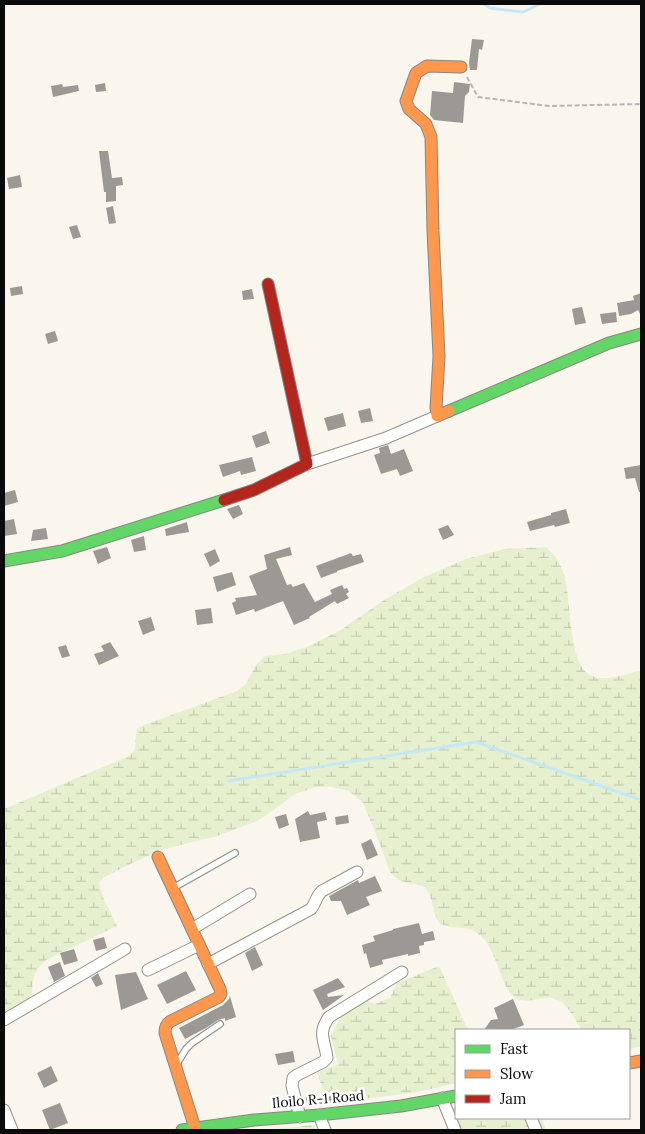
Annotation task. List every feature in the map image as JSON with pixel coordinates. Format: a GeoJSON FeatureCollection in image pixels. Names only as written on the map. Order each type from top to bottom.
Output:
{"type":"FeatureCollection","features":[{"type":"Feature","properties":{"kind":"street"},"geometry":{"type":"LineString","coordinates":[[437,416],[439,356],[431,137],[426,124],[409,109],[406,101],[416,74],[427,66],[461,66]]}},
{"type":"Feature","properties":{"kind":"street"},"geometry":{"type":"LineString","coordinates":[[268,284],[307,464]]}},
{"type":"Feature","properties":{"kind":"street"},"geometry":{"type":"LineString","coordinates":[[4,560],[62,550],[254,490],[307,464],[386,438],[609,343],[641,334]]}},
{"type":"Feature","properties":{"kind":"street"},"geometry":{"type":"LineString","coordinates":[[158,857],[221,994],[219,997],[172,1021],[165,1028],[195,1128]]}},
{"type":"Feature","properties":{"kind":"street"},"geometry":{"type":"LineString","coordinates":[[208,964],[311,909],[322,891],[356,872]]}},
{"type":"Feature","properties":{"kind":"street"},"geometry":{"type":"LineString","coordinates":[[192,929],[250,894]]}},
{"type":"Feature","properties":{"kind":"street"},"geometry":{"type":"LineString","coordinates":[[148,970],[199,945]]}},
{"type":"Feature","properties":{"kind":"street"},"geometry":{"type":"LineString","coordinates":[[4,1020],[125,949]]}},
{"type":"Feature","properties":{"kind":"street"},"geometry":{"type":"LineString","coordinates":[[300,1117],[292,1086],[293,1078],[327,1058],[322,1033],[323,1025],[329,1017],[402,972]]}},
{"type":"Feature","properties":{"kind":"street","name":"Iloilo R-1 Road"},"geometry":{"type":"LineString","coordinates":[[182,1130],[254,1120],[401,1106],[455,1096]]}},
{"type":"Feature","properties":{"kind":"street"},"geometry":{"type":"LineString","coordinates":[[442,1098],[455,1130]]}},
{"type":"Feature","properties":{"kind":"street"},"geometry":{"type":"LineString","coordinates":[[4,1110],[12,1130]]}},
{"type":"Feature","properties":{"kind":"street"},"geometry":{"type":"LineString","coordinates":[[319,1115],[325,1130]]}},
{"type":"Feature","properties":{"kind":"lane"},"geometry":{"type":"LineString","coordinates":[[173,888],[236,853]]}},
{"type":"Feature","properties":{"kind":"lane"},"geometry":{"type":"LineString","coordinates":[[176,1066],[186,1049],[220,1024]]}},
{"type":"Feature","properties":{"kind":"path"},"geometry":{"type":"LineString","coordinates":[[461,66],[478,96],[549,106],[641,104]]}},
{"type":"Feature","properties":{"kind":"green space"},"geometry":{"type":"Polygon","coordinates":[[[546,547],[557,560],[564,575],[574,646],[584,670],[592,676],[603,678],[616,677],[641,670],[641,1046],[630,1049],[630,1029],[581,1029],[569,1009],[562,1002],[553,998],[524,1001],[513,996],[506,987],[485,940],[474,931],[440,924],[435,915],[430,895],[425,887],[399,880],[391,874],[363,803],[349,791],[331,787],[316,787],[295,794],[257,821],[217,836],[164,849],[103,878],[99,883],[103,897],[117,926],[46,960],[38,968],[34,976],[32,995],[24,1003],[4,1013],[4,809],[129,756],[133,752],[139,727],[237,691],[246,684],[256,665],[265,656],[285,654],[307,647],[341,630],[384,600],[424,577],[466,559],[505,549],[546,547]]]}},
{"type":"Feature","properties":{"kind":"green space"},"geometry":{"type":"Polygon","coordinates":[[[439,966],[468,1029],[455,1029],[455,1083],[418,1092],[341,1102],[336,1093],[324,1093],[317,1072],[338,1064],[331,1036],[341,1016],[366,1000],[375,1004],[390,998],[397,983],[439,966]]]}},
{"type":"Feature","properties":{"kind":"green space"},"geometry":{"type":"Polygon","coordinates":[[[456,1119],[542,1119],[546,1130],[460,1130],[456,1119]]]}},
{"type":"Feature","properties":{"kind":"green space"},"geometry":{"type":"Polygon","coordinates":[[[314,1125],[316,1130],[265,1130],[314,1125]]]}},
{"type":"Feature","properties":{"kind":"building"},"geometry":{"type":"Polygon","coordinates":[[[472,39],[484,40],[482,50],[479,49],[477,70],[470,70],[472,39]]]}},
{"type":"Feature","properties":{"kind":"building"},"geometry":{"type":"Polygon","coordinates":[[[454,82],[470,84],[469,92],[465,96],[463,123],[434,120],[430,115],[432,91],[453,93],[454,82]]]}},
{"type":"Feature","properties":{"kind":"building"},"geometry":{"type":"Polygon","coordinates":[[[105,83],[106,91],[96,92],[95,85],[105,83]]]}},
{"type":"Feature","properties":{"kind":"building"},"geometry":{"type":"Polygon","coordinates":[[[62,84],[63,87],[78,85],[79,91],[53,97],[51,86],[62,84]]]}},
{"type":"Feature","properties":{"kind":"building"},"geometry":{"type":"Polygon","coordinates":[[[99,151],[108,151],[112,178],[122,177],[123,185],[116,186],[116,201],[106,202],[99,151]]]}},
{"type":"Feature","properties":{"kind":"building"},"geometry":{"type":"Polygon","coordinates":[[[20,175],[22,187],[9,189],[7,178],[20,175]]]}},
{"type":"Feature","properties":{"kind":"building"},"geometry":{"type":"Polygon","coordinates":[[[113,206],[116,223],[109,224],[106,208],[113,206]]]}},
{"type":"Feature","properties":{"kind":"building"},"geometry":{"type":"Polygon","coordinates":[[[77,225],[81,237],[73,239],[69,227],[77,225]]]}},
{"type":"Feature","properties":{"kind":"building"},"geometry":{"type":"Polygon","coordinates":[[[22,286],[23,294],[11,296],[10,288],[22,286]]]}},
{"type":"Feature","properties":{"kind":"building"},"geometry":{"type":"Polygon","coordinates":[[[252,289],[254,299],[243,300],[242,291],[252,289]]]}},
{"type":"Feature","properties":{"kind":"building"},"geometry":{"type":"Polygon","coordinates":[[[641,293],[641,316],[638,310],[631,314],[619,316],[617,303],[634,300],[633,296],[641,293]]]}},
{"type":"Feature","properties":{"kind":"building"},"geometry":{"type":"Polygon","coordinates":[[[582,307],[586,323],[575,325],[572,309],[582,307]]]}},
{"type":"Feature","properties":{"kind":"building"},"geometry":{"type":"Polygon","coordinates":[[[616,312],[617,322],[602,324],[600,314],[616,312]]]}},
{"type":"Feature","properties":{"kind":"building"},"geometry":{"type":"Polygon","coordinates":[[[55,331],[58,341],[48,344],[45,334],[55,331]]]}},
{"type":"Feature","properties":{"kind":"building"},"geometry":{"type":"Polygon","coordinates":[[[370,408],[373,421],[361,423],[358,411],[370,408]]]}},
{"type":"Feature","properties":{"kind":"building"},"geometry":{"type":"Polygon","coordinates":[[[343,413],[346,426],[328,431],[324,418],[343,413]]]}},
{"type":"Feature","properties":{"kind":"building"},"geometry":{"type":"Polygon","coordinates":[[[266,431],[270,443],[256,448],[252,436],[266,431]]]}},
{"type":"Feature","properties":{"kind":"building"},"geometry":{"type":"Polygon","coordinates":[[[388,445],[391,454],[404,449],[413,471],[400,476],[397,469],[381,474],[374,455],[380,453],[379,448],[388,445]]]}},
{"type":"Feature","properties":{"kind":"building"},"geometry":{"type":"Polygon","coordinates":[[[252,457],[256,471],[241,475],[240,471],[223,477],[219,465],[252,457]]]}},
{"type":"Feature","properties":{"kind":"building"},"geometry":{"type":"Polygon","coordinates":[[[641,465],[641,492],[639,492],[635,478],[626,479],[624,468],[641,465]]]}},
{"type":"Feature","properties":{"kind":"building"},"geometry":{"type":"Polygon","coordinates":[[[15,490],[18,502],[4,506],[4,493],[15,490]]]}},
{"type":"Feature","properties":{"kind":"building"},"geometry":{"type":"Polygon","coordinates":[[[239,505],[243,514],[233,519],[227,509],[239,505]]]}},
{"type":"Feature","properties":{"kind":"building"},"geometry":{"type":"Polygon","coordinates":[[[566,509],[570,523],[530,531],[527,522],[566,509]]]}},
{"type":"Feature","properties":{"kind":"building"},"geometry":{"type":"Polygon","coordinates":[[[14,519],[17,534],[4,536],[4,521],[14,519]]]}},
{"type":"Feature","properties":{"kind":"building"},"geometry":{"type":"Polygon","coordinates":[[[187,522],[189,532],[166,536],[165,529],[187,522]]]}},
{"type":"Feature","properties":{"kind":"building"},"geometry":{"type":"Polygon","coordinates":[[[448,525],[454,535],[443,540],[438,529],[448,525]]]}},
{"type":"Feature","properties":{"kind":"building"},"geometry":{"type":"Polygon","coordinates":[[[46,528],[48,539],[31,541],[33,530],[46,528]]]}},
{"type":"Feature","properties":{"kind":"building"},"geometry":{"type":"Polygon","coordinates":[[[144,536],[146,550],[134,552],[131,540],[144,536]]]}},
{"type":"Feature","properties":{"kind":"building"},"geometry":{"type":"Polygon","coordinates":[[[107,547],[111,558],[98,564],[93,551],[107,547]]]}},
{"type":"Feature","properties":{"kind":"building"},"geometry":{"type":"Polygon","coordinates":[[[290,547],[292,555],[276,559],[287,585],[291,584],[293,587],[304,583],[315,602],[332,594],[330,590],[342,585],[344,589],[347,588],[349,592],[346,594],[349,598],[337,604],[335,601],[310,618],[294,625],[283,601],[255,612],[254,609],[236,615],[232,603],[236,601],[235,598],[257,595],[249,576],[267,569],[264,555],[290,547]]]}},
{"type":"Feature","properties":{"kind":"building"},"geometry":{"type":"Polygon","coordinates":[[[215,549],[220,561],[210,567],[204,554],[215,549]]]}},
{"type":"Feature","properties":{"kind":"building"},"geometry":{"type":"Polygon","coordinates":[[[351,553],[353,556],[361,554],[364,562],[321,578],[316,566],[351,553]]]}},
{"type":"Feature","properties":{"kind":"building"},"geometry":{"type":"Polygon","coordinates":[[[232,572],[236,585],[217,592],[213,577],[232,572]]]}},
{"type":"Feature","properties":{"kind":"building"},"geometry":{"type":"Polygon","coordinates":[[[211,608],[213,623],[197,625],[195,610],[211,608]]]}},
{"type":"Feature","properties":{"kind":"building"},"geometry":{"type":"Polygon","coordinates":[[[151,617],[155,630],[143,635],[138,621],[151,617]]]}},
{"type":"Feature","properties":{"kind":"building"},"geometry":{"type":"Polygon","coordinates":[[[110,642],[119,656],[99,665],[94,654],[104,651],[101,646],[110,642]]]}},
{"type":"Feature","properties":{"kind":"building"},"geometry":{"type":"Polygon","coordinates":[[[66,645],[70,656],[62,658],[58,647],[66,645]]]}},
{"type":"Feature","properties":{"kind":"building"},"geometry":{"type":"Polygon","coordinates":[[[308,811],[310,815],[325,812],[327,820],[317,822],[320,838],[300,842],[295,819],[308,811]]]}},
{"type":"Feature","properties":{"kind":"building"},"geometry":{"type":"Polygon","coordinates":[[[286,814],[289,825],[279,829],[275,817],[286,814]]]}},
{"type":"Feature","properties":{"kind":"building"},"geometry":{"type":"Polygon","coordinates":[[[348,815],[349,823],[336,825],[335,817],[348,815]]]}},
{"type":"Feature","properties":{"kind":"building"},"geometry":{"type":"Polygon","coordinates":[[[371,839],[378,855],[367,860],[361,844],[371,839]]]}},
{"type":"Feature","properties":{"kind":"building"},"geometry":{"type":"Polygon","coordinates":[[[375,876],[382,891],[366,897],[370,905],[347,915],[341,901],[331,901],[329,896],[358,880],[359,883],[375,876]]]}},
{"type":"Feature","properties":{"kind":"building"},"geometry":{"type":"Polygon","coordinates":[[[419,923],[422,934],[433,931],[435,940],[424,942],[424,945],[419,946],[420,953],[382,960],[383,964],[370,968],[362,945],[375,941],[373,936],[419,923]]]}},
{"type":"Feature","properties":{"kind":"building"},"geometry":{"type":"Polygon","coordinates":[[[104,937],[107,948],[96,951],[93,940],[104,937]]]}},
{"type":"Feature","properties":{"kind":"building"},"geometry":{"type":"Polygon","coordinates":[[[255,947],[263,965],[252,971],[245,953],[255,947]]]}},
{"type":"Feature","properties":{"kind":"building"},"geometry":{"type":"Polygon","coordinates":[[[74,949],[78,961],[64,965],[60,953],[74,949]]]}},
{"type":"Feature","properties":{"kind":"building"},"geometry":{"type":"Polygon","coordinates":[[[60,962],[65,976],[54,982],[48,967],[60,962]]]}},
{"type":"Feature","properties":{"kind":"building"},"geometry":{"type":"Polygon","coordinates":[[[186,971],[196,990],[167,1004],[157,985],[186,971]]]}},
{"type":"Feature","properties":{"kind":"building"},"geometry":{"type":"Polygon","coordinates":[[[136,972],[148,999],[121,1010],[115,975],[136,972]]]}},
{"type":"Feature","properties":{"kind":"building"},"geometry":{"type":"Polygon","coordinates":[[[98,973],[103,984],[96,987],[91,978],[98,973]]]}},
{"type":"Feature","properties":{"kind":"building"},"geometry":{"type":"Polygon","coordinates":[[[338,978],[345,987],[327,994],[328,997],[344,995],[323,1010],[313,990],[338,978]]]}},
{"type":"Feature","properties":{"kind":"building"},"geometry":{"type":"Polygon","coordinates":[[[230,996],[236,1017],[225,1021],[225,1018],[218,1020],[185,1039],[179,1028],[223,1005],[230,996]]]}},
{"type":"Feature","properties":{"kind":"building"},"geometry":{"type":"Polygon","coordinates":[[[513,999],[524,1025],[514,1029],[485,1029],[491,1020],[498,1019],[494,1008],[513,999]]]}},
{"type":"Feature","properties":{"kind":"building"},"geometry":{"type":"Polygon","coordinates":[[[293,1051],[295,1062],[278,1065],[275,1054],[293,1051]]]}},
{"type":"Feature","properties":{"kind":"building"},"geometry":{"type":"Polygon","coordinates":[[[51,1066],[58,1081],[44,1088],[37,1073],[51,1066]]]}},
{"type":"Feature","properties":{"kind":"building"},"geometry":{"type":"Polygon","coordinates":[[[314,1096],[315,1098],[332,1096],[333,1103],[307,1105],[306,1097],[314,1096]]]}},
{"type":"Feature","properties":{"kind":"building"},"geometry":{"type":"Polygon","coordinates":[[[60,1103],[68,1123],[50,1130],[42,1110],[60,1103]]]}},
{"type":"Feature","properties":{"kind":"waterway"},"geometry":{"type":"LineString","coordinates":[[484,4],[490,8],[523,12],[540,4]]}},
{"type":"Feature","properties":{"kind":"waterway"},"geometry":{"type":"LineString","coordinates":[[228,781],[476,742],[641,800]]}},
{"type":"Feature","properties":{"kind":"traffic: fast"},"geometry":{"type":"LineString","coordinates":[[449,411],[609,343],[641,334]]}},
{"type":"Feature","properties":{"kind":"traffic: fast"},"geometry":{"type":"LineString","coordinates":[[4,561],[62,551],[224,500]]}},
{"type":"Feature","properties":{"kind":"traffic: fast"},"geometry":{"type":"LineString","coordinates":[[182,1130],[254,1120],[401,1106],[455,1096]]}},
{"type":"Feature","properties":{"kind":"traffic: slow"},"geometry":{"type":"LineString","coordinates":[[449,411],[437,416],[439,356],[431,137],[426,124],[409,109],[406,101],[416,73],[427,66],[461,67]]}},
{"type":"Feature","properties":{"kind":"traffic: slow"},"geometry":{"type":"LineString","coordinates":[[158,857],[221,994],[219,997],[171,1021],[165,1029],[195,1128]]}},
{"type":"Feature","properties":{"kind":"traffic: slow"},"geometry":{"type":"LineString","coordinates":[[630,1063],[641,1061]]}},
{"type":"Feature","properties":{"kind":"traffic: jam"},"geometry":{"type":"LineString","coordinates":[[224,500],[254,490],[307,464],[268,284]]}}]}
